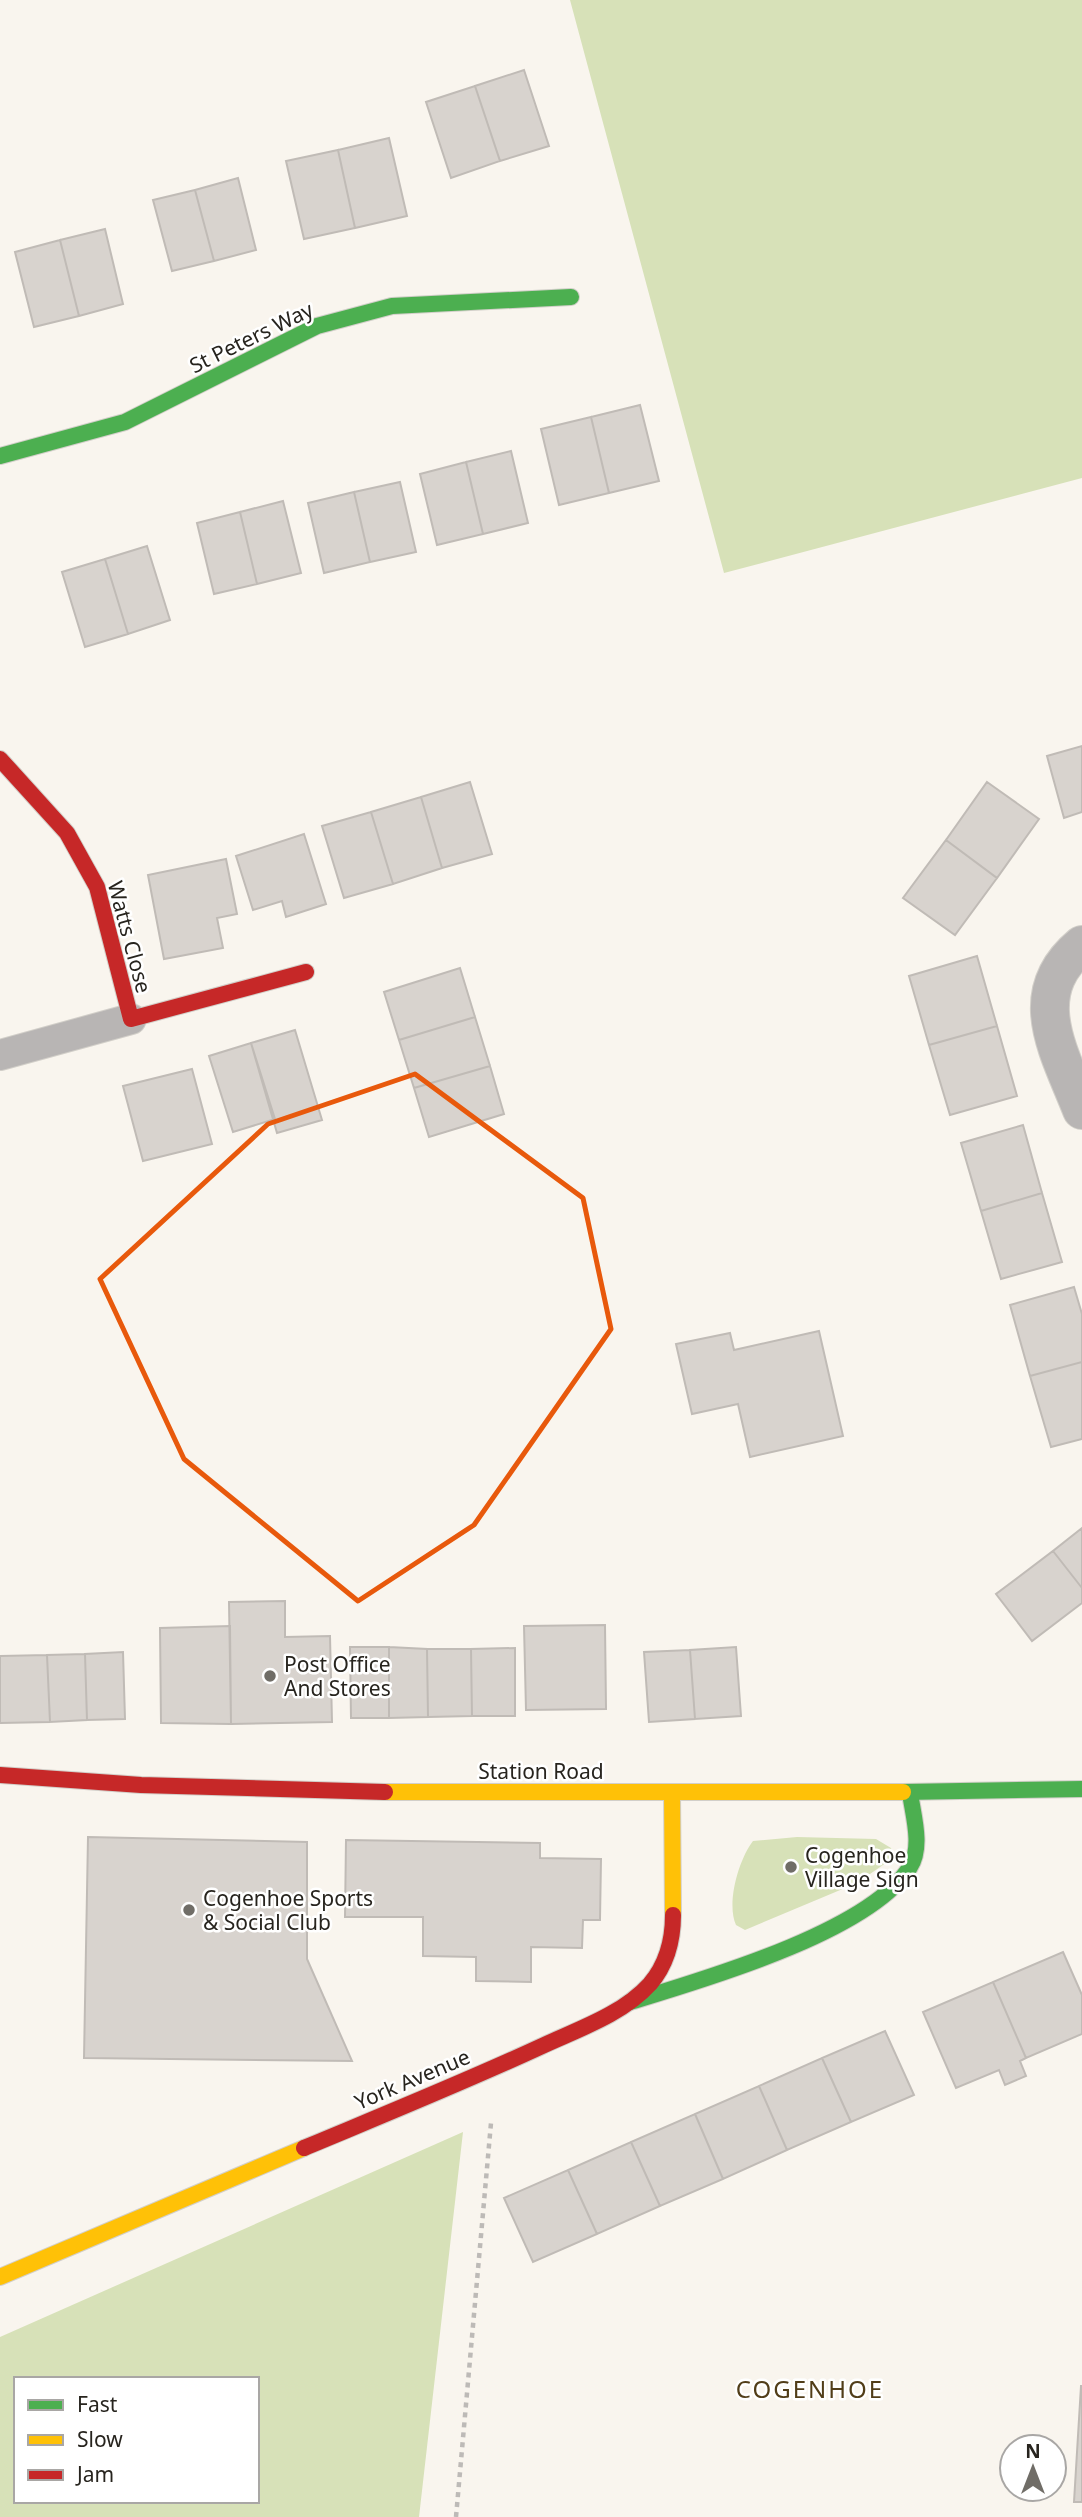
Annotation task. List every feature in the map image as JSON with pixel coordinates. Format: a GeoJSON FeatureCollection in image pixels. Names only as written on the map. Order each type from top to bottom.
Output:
{"type":"FeatureCollection","features":[{"type":"Feature","properties":{"kind":"street","name":"St Peters Way"},"geometry":{"type":"LineString","coordinates":[[0,456],[125,422],[317,326],[392,306],[571,297]]}},
{"type":"Feature","properties":{"kind":"street","name":"Watts Close"},"geometry":{"type":"LineString","coordinates":[[0,760],[67,833],[97,887],[131,1019],[306,972]]}},
{"type":"Feature","properties":{"kind":"street"},"geometry":{"type":"LineString","coordinates":[[1082,945],[1071,954],[1048,992],[1052,1034],[1082,1110]]}},
{"type":"Feature","properties":{"kind":"street","name":"Station Road"},"geometry":{"type":"LineString","coordinates":[[0,1775],[187,1786],[405,1792],[910,1793],[1082,1789]]}},
{"type":"Feature","properties":{"kind":"street","name":"York Avenue"},"geometry":{"type":"LineString","coordinates":[[0,2277],[496,2067],[599,2020],[626,2003],[648,1986],[662,1968],[673,1936],[672,1792]]}},
{"type":"Feature","properties":{"kind":"street"},"geometry":{"type":"LineString","coordinates":[[626,2003],[715,1977],[759,1959],[848,1917],[891,1889],[911,1865],[915,1840],[910,1793]]}},
{"type":"Feature","properties":{"kind":"lane"},"geometry":{"type":"LineString","coordinates":[[0,1055],[131,1019]]}},
{"type":"Feature","properties":{"kind":"path"},"geometry":{"type":"LineString","coordinates":[[456,2517],[496,2067]]}},
{"type":"Feature","properties":{"kind":"highlighted area"},"geometry":{"type":"Polygon","coordinates":[[[415,1074],[583,1198],[611,1329],[474,1525],[358,1601],[184,1459],[100,1279],[268,1124],[415,1074]]]}},
{"type":"Feature","properties":{"kind":"green space"},"geometry":{"type":"Polygon","coordinates":[[[570,0],[1082,0],[1082,478],[724,573],[570,0]]]}},
{"type":"Feature","properties":{"kind":"green space"},"geometry":{"type":"Polygon","coordinates":[[[797,1837],[876,1839],[891,1848],[893,1858],[857,1883],[745,1930],[736,1925],[733,1916],[733,1894],[743,1859],[753,1841],[797,1837]]]}},
{"type":"Feature","properties":{"kind":"green space"},"geometry":{"type":"Polygon","coordinates":[[[463,2132],[419,2517],[0,2517],[0,2337],[463,2132]]]}},
{"type":"Feature","properties":{"kind":"building"},"geometry":{"type":"Polygon","coordinates":[[[524,70],[549,146],[500,161],[475,86],[524,70]]]}},
{"type":"Feature","properties":{"kind":"building"},"geometry":{"type":"Polygon","coordinates":[[[475,86],[500,161],[451,178],[426,102],[475,86]]]}},
{"type":"Feature","properties":{"kind":"building"},"geometry":{"type":"Polygon","coordinates":[[[389,138],[407,216],[355,228],[338,150],[389,138]]]}},
{"type":"Feature","properties":{"kind":"building"},"geometry":{"type":"Polygon","coordinates":[[[338,150],[355,228],[304,239],[286,161],[338,150]]]}},
{"type":"Feature","properties":{"kind":"building"},"geometry":{"type":"Polygon","coordinates":[[[238,178],[256,250],[214,261],[195,190],[238,178]]]}},
{"type":"Feature","properties":{"kind":"building"},"geometry":{"type":"Polygon","coordinates":[[[195,190],[214,261],[172,271],[153,200],[195,190]]]}},
{"type":"Feature","properties":{"kind":"building"},"geometry":{"type":"Polygon","coordinates":[[[105,229],[123,304],[79,316],[60,240],[105,229]]]}},
{"type":"Feature","properties":{"kind":"building"},"geometry":{"type":"Polygon","coordinates":[[[60,240],[79,316],[34,327],[15,252],[60,240]]]}},
{"type":"Feature","properties":{"kind":"building"},"geometry":{"type":"Polygon","coordinates":[[[640,405],[659,481],[609,493],[591,417],[640,405]]]}},
{"type":"Feature","properties":{"kind":"building"},"geometry":{"type":"Polygon","coordinates":[[[591,417],[609,493],[559,505],[541,429],[591,417]]]}},
{"type":"Feature","properties":{"kind":"building"},"geometry":{"type":"Polygon","coordinates":[[[511,451],[528,523],[483,534],[466,462],[511,451]]]}},
{"type":"Feature","properties":{"kind":"building"},"geometry":{"type":"Polygon","coordinates":[[[466,462],[483,534],[437,545],[420,474],[466,462]]]}},
{"type":"Feature","properties":{"kind":"building"},"geometry":{"type":"Polygon","coordinates":[[[400,482],[416,552],[370,562],[354,492],[400,482]]]}},
{"type":"Feature","properties":{"kind":"building"},"geometry":{"type":"Polygon","coordinates":[[[354,492],[370,562],[324,573],[308,503],[354,492]]]}},
{"type":"Feature","properties":{"kind":"building"},"geometry":{"type":"Polygon","coordinates":[[[283,501],[301,573],[257,584],[240,512],[283,501]]]}},
{"type":"Feature","properties":{"kind":"building"},"geometry":{"type":"Polygon","coordinates":[[[240,512],[257,584],[214,594],[197,523],[240,512]]]}},
{"type":"Feature","properties":{"kind":"building"},"geometry":{"type":"Polygon","coordinates":[[[147,546],[170,620],[128,634],[105,559],[147,546]]]}},
{"type":"Feature","properties":{"kind":"building"},"geometry":{"type":"Polygon","coordinates":[[[105,559],[128,634],[85,647],[62,572],[105,559]]]}},
{"type":"Feature","properties":{"kind":"building"},"geometry":{"type":"Polygon","coordinates":[[[1082,746],[1082,812],[1064,818],[1047,756],[1082,746]]]}},
{"type":"Feature","properties":{"kind":"building"},"geometry":{"type":"Polygon","coordinates":[[[470,782],[492,854],[442,868],[421,797],[470,782]]]}},
{"type":"Feature","properties":{"kind":"building"},"geometry":{"type":"Polygon","coordinates":[[[987,782],[1039,819],[997,878],[946,840],[987,782]]]}},
{"type":"Feature","properties":{"kind":"building"},"geometry":{"type":"Polygon","coordinates":[[[421,797],[442,868],[393,884],[371,812],[421,797]]]}},
{"type":"Feature","properties":{"kind":"building"},"geometry":{"type":"Polygon","coordinates":[[[371,812],[393,884],[344,898],[322,826],[371,812]]]}},
{"type":"Feature","properties":{"kind":"building"},"geometry":{"type":"Polygon","coordinates":[[[304,834],[326,904],[286,917],[282,901],[253,910],[236,856],[304,834]]]}},
{"type":"Feature","properties":{"kind":"building"},"geometry":{"type":"Polygon","coordinates":[[[946,840],[997,878],[955,935],[903,898],[946,840]]]}},
{"type":"Feature","properties":{"kind":"building"},"geometry":{"type":"Polygon","coordinates":[[[226,859],[237,914],[217,918],[223,948],[164,959],[148,875],[226,859]]]}},
{"type":"Feature","properties":{"kind":"building"},"geometry":{"type":"Polygon","coordinates":[[[977,956],[997,1026],[929,1045],[909,976],[977,956]]]}},
{"type":"Feature","properties":{"kind":"building"},"geometry":{"type":"Polygon","coordinates":[[[460,968],[475,1017],[399,1040],[384,992],[460,968]]]}},
{"type":"Feature","properties":{"kind":"building"},"geometry":{"type":"Polygon","coordinates":[[[475,1017],[490,1066],[414,1088],[399,1040],[475,1017]]]}},
{"type":"Feature","properties":{"kind":"building"},"geometry":{"type":"Polygon","coordinates":[[[997,1026],[1017,1096],[950,1115],[929,1045],[997,1026]]]}},
{"type":"Feature","properties":{"kind":"building"},"geometry":{"type":"Polygon","coordinates":[[[295,1030],[322,1120],[277,1133],[251,1043],[295,1030]]]}},
{"type":"Feature","properties":{"kind":"building"},"geometry":{"type":"Polygon","coordinates":[[[251,1043],[275,1119],[233,1132],[209,1056],[251,1043]]]}},
{"type":"Feature","properties":{"kind":"building"},"geometry":{"type":"Polygon","coordinates":[[[490,1066],[504,1114],[429,1137],[414,1088],[490,1066]]]}},
{"type":"Feature","properties":{"kind":"building"},"geometry":{"type":"Polygon","coordinates":[[[192,1069],[212,1144],[143,1161],[123,1086],[192,1069]]]}},
{"type":"Feature","properties":{"kind":"building"},"geometry":{"type":"Polygon","coordinates":[[[1023,1125],[1042,1193],[981,1211],[961,1143],[1023,1125]]]}},
{"type":"Feature","properties":{"kind":"building"},"geometry":{"type":"Polygon","coordinates":[[[1042,1193],[1062,1262],[1001,1279],[981,1211],[1042,1193]]]}},
{"type":"Feature","properties":{"kind":"building"},"geometry":{"type":"Polygon","coordinates":[[[1074,1287],[1082,1314],[1082,1362],[1030,1376],[1010,1305],[1074,1287]]]}},
{"type":"Feature","properties":{"kind":"building"},"geometry":{"type":"Polygon","coordinates":[[[819,1331],[843,1436],[750,1457],[738,1404],[692,1414],[676,1344],[730,1333],[734,1350],[819,1331]]]}},
{"type":"Feature","properties":{"kind":"building"},"geometry":{"type":"Polygon","coordinates":[[[1082,1362],[1082,1439],[1051,1447],[1030,1376],[1082,1362]]]}},
{"type":"Feature","properties":{"kind":"building"},"geometry":{"type":"Polygon","coordinates":[[[1082,1528],[1082,1588],[1053,1551],[1082,1528]]]}},
{"type":"Feature","properties":{"kind":"building"},"geometry":{"type":"Polygon","coordinates":[[[1053,1551],[1082,1588],[1082,1603],[1032,1641],[996,1594],[1053,1551]]]}},
{"type":"Feature","properties":{"kind":"building"},"geometry":{"type":"Polygon","coordinates":[[[285,1601],[285,1637],[330,1636],[332,1722],[231,1724],[229,1602],[285,1601]]]}},
{"type":"Feature","properties":{"kind":"building"},"geometry":{"type":"Polygon","coordinates":[[[605,1625],[606,1709],[526,1710],[524,1626],[605,1625]]]}},
{"type":"Feature","properties":{"kind":"building"},"geometry":{"type":"Polygon","coordinates":[[[230,1626],[231,1724],[161,1723],[160,1628],[230,1626]]]}},
{"type":"Feature","properties":{"kind":"building"},"geometry":{"type":"Polygon","coordinates":[[[350,1647],[389,1647],[389,1718],[351,1718],[350,1647]]]}},
{"type":"Feature","properties":{"kind":"building"},"geometry":{"type":"Polygon","coordinates":[[[389,1647],[427,1649],[428,1717],[389,1718],[389,1647]]]}},
{"type":"Feature","properties":{"kind":"building"},"geometry":{"type":"Polygon","coordinates":[[[736,1647],[741,1716],[695,1719],[690,1650],[736,1647]]]}},
{"type":"Feature","properties":{"kind":"building"},"geometry":{"type":"Polygon","coordinates":[[[515,1648],[515,1716],[472,1716],[471,1649],[515,1648]]]}},
{"type":"Feature","properties":{"kind":"building"},"geometry":{"type":"Polygon","coordinates":[[[427,1649],[471,1649],[472,1716],[428,1717],[427,1649]]]}},
{"type":"Feature","properties":{"kind":"building"},"geometry":{"type":"Polygon","coordinates":[[[690,1650],[695,1719],[649,1722],[644,1652],[690,1650]]]}},
{"type":"Feature","properties":{"kind":"building"},"geometry":{"type":"Polygon","coordinates":[[[123,1652],[125,1719],[87,1720],[85,1654],[123,1652]]]}},
{"type":"Feature","properties":{"kind":"building"},"geometry":{"type":"Polygon","coordinates":[[[85,1654],[87,1720],[50,1722],[47,1655],[85,1654]]]}},
{"type":"Feature","properties":{"kind":"building"},"geometry":{"type":"Polygon","coordinates":[[[47,1655],[50,1722],[0,1723],[0,1656],[47,1655]]]}},
{"type":"Feature","properties":{"kind":"building"},"geometry":{"type":"Polygon","coordinates":[[[88,1837],[307,1842],[307,1959],[352,2061],[84,2058],[88,1837]]]}},
{"type":"Feature","properties":{"kind":"building"},"geometry":{"type":"Polygon","coordinates":[[[346,1840],[540,1843],[540,1858],[601,1859],[600,1920],[583,1920],[582,1948],[531,1947],[531,1982],[476,1981],[476,1957],[423,1956],[423,1917],[345,1917],[346,1840]]]}},
{"type":"Feature","properties":{"kind":"building"},"geometry":{"type":"Polygon","coordinates":[[[1063,1952],[1082,1995],[1082,2034],[1026,2058],[993,1982],[1063,1952]]]}},
{"type":"Feature","properties":{"kind":"building"},"geometry":{"type":"Polygon","coordinates":[[[993,1982],[1026,2058],[1020,2061],[1026,2076],[1005,2085],[999,2070],[956,2088],[923,2012],[993,1982]]]}},
{"type":"Feature","properties":{"kind":"building"},"geometry":{"type":"Polygon","coordinates":[[[885,2031],[914,2095],[851,2122],[822,2058],[885,2031]]]}},
{"type":"Feature","properties":{"kind":"building"},"geometry":{"type":"Polygon","coordinates":[[[822,2058],[851,2122],[787,2150],[759,2086],[822,2058]]]}},
{"type":"Feature","properties":{"kind":"building"},"geometry":{"type":"Polygon","coordinates":[[[759,2086],[787,2150],[723,2179],[695,2114],[759,2086]]]}},
{"type":"Feature","properties":{"kind":"building"},"geometry":{"type":"Polygon","coordinates":[[[695,2114],[723,2179],[660,2206],[631,2142],[695,2114]]]}},
{"type":"Feature","properties":{"kind":"building"},"geometry":{"type":"Polygon","coordinates":[[[631,2142],[660,2206],[597,2234],[568,2170],[631,2142]]]}},
{"type":"Feature","properties":{"kind":"building"},"geometry":{"type":"Polygon","coordinates":[[[568,2170],[597,2234],[533,2262],[504,2198],[568,2170]]]}},
{"type":"Feature","properties":{"kind":"building"},"geometry":{"type":"Polygon","coordinates":[[[1081,2386],[1082,2502],[1074,2502],[1081,2386]]]}},
{"type":"Feature","properties":{"kind":"traffic: fast"},"geometry":{"type":"LineString","coordinates":[[0,456],[125,422],[317,326],[392,306],[571,297]]}},
{"type":"Feature","properties":{"kind":"traffic: fast"},"geometry":{"type":"LineString","coordinates":[[903,1792],[1082,1789]]}},
{"type":"Feature","properties":{"kind":"traffic: fast"},"geometry":{"type":"LineString","coordinates":[[630,2002],[782,1951],[860,1912],[889,1891],[910,1867],[916,1850],[910,1793]]}},
{"type":"Feature","properties":{"kind":"traffic: slow"},"geometry":{"type":"LineString","coordinates":[[385,1792],[903,1792]]}},
{"type":"Feature","properties":{"kind":"traffic: slow"},"geometry":{"type":"LineString","coordinates":[[672,1792],[673,1915]]}},
{"type":"Feature","properties":{"kind":"traffic: slow"},"geometry":{"type":"LineString","coordinates":[[0,2277],[304,2148]]}},
{"type":"Feature","properties":{"kind":"traffic: jam"},"geometry":{"type":"LineString","coordinates":[[0,759],[67,833],[97,887],[131,1019],[306,972]]}},
{"type":"Feature","properties":{"kind":"traffic: jam"},"geometry":{"type":"LineString","coordinates":[[0,1775],[141,1785],[385,1792]]}},
{"type":"Feature","properties":{"kind":"traffic: jam"},"geometry":{"type":"LineString","coordinates":[[304,2148],[511,2060],[598,2021],[626,2005],[650,1984],[661,1968],[670,1943],[673,1915]]}},
{"type":"Feature","properties":{"kind":"place","name":"Post Office And Stores"},"geometry":{"type":"Point","coordinates":[270,1676]}},
{"type":"Feature","properties":{"kind":"place","name":"Cogenhoe Village Sign"},"geometry":{"type":"Point","coordinates":[791,1867]}},
{"type":"Feature","properties":{"kind":"place","name":"Cogenhoe Sports & Social Club"},"geometry":{"type":"Point","coordinates":[189,1910]}},
{"type":"Feature","properties":{"kind":"district","name":"COGENHOE"},"geometry":{"type":"Point","coordinates":[810,2388]}}]}
